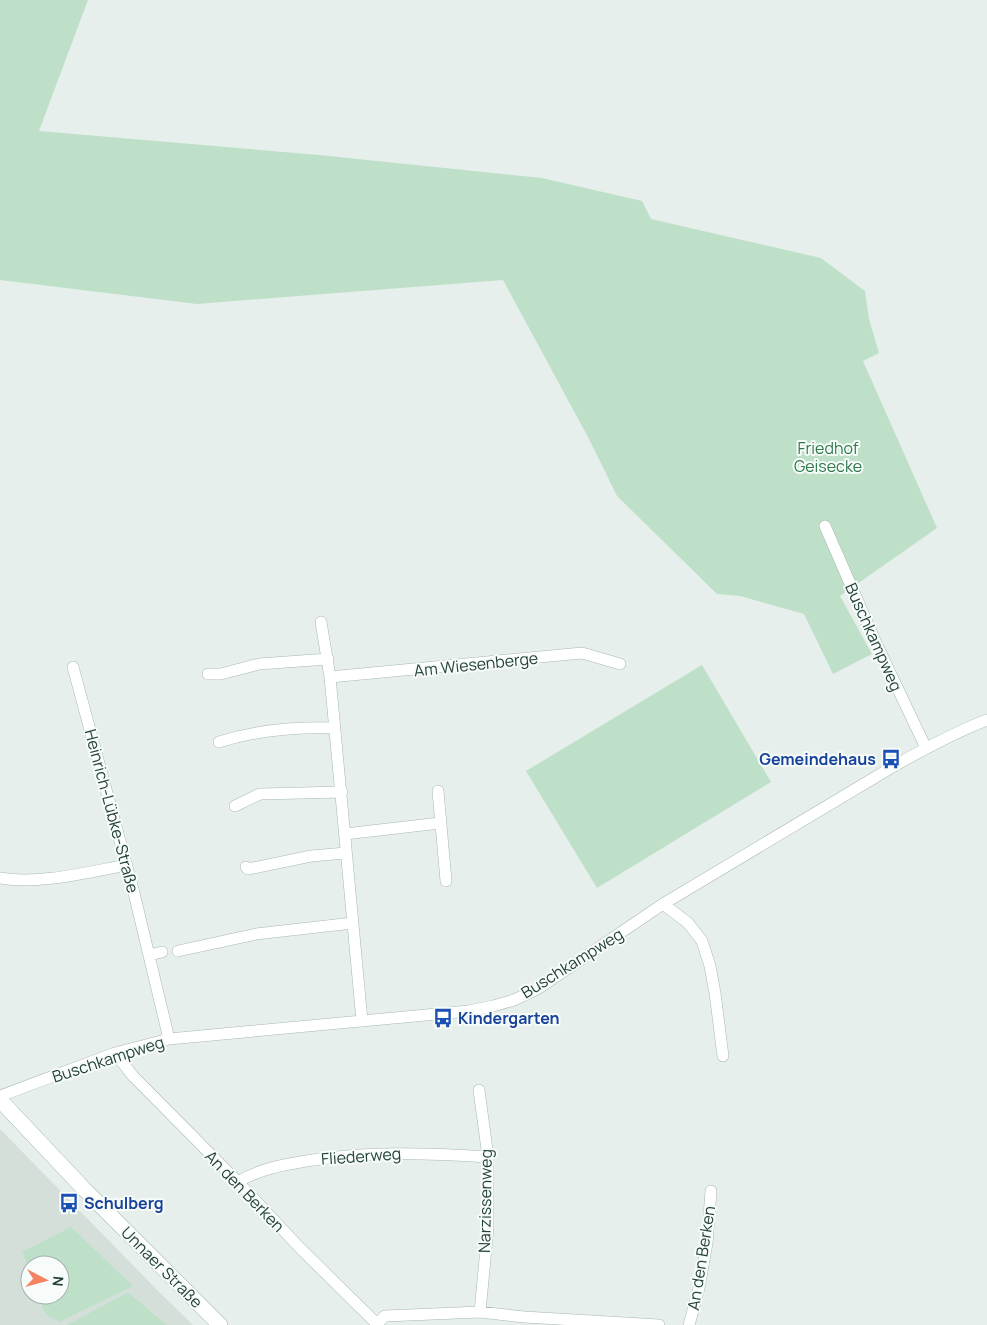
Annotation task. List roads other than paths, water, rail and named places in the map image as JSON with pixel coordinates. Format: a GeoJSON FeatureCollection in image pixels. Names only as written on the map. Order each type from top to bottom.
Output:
{"type":"FeatureCollection","features":[{"type":"Feature","properties":{"kind":"main road","name":"Unnaer Straße"},"geometry":{"type":"LineString","coordinates":[[0,1100],[84,1189],[220,1325]]}},
{"type":"Feature","properties":{"kind":"street","name":"Buschkampweg"},"geometry":{"type":"LineString","coordinates":[[825,526],[876,643],[926,748]]}},
{"type":"Feature","properties":{"kind":"street"},"geometry":{"type":"LineString","coordinates":[[321,622],[328,659],[342,792],[362,1020]]}},
{"type":"Feature","properties":{"kind":"street","name":"Am Wiesenberge"},"geometry":{"type":"LineString","coordinates":[[330,677],[582,653],[620,664]]}},
{"type":"Feature","properties":{"kind":"street"},"geometry":{"type":"LineString","coordinates":[[208,674],[221,674],[258,664],[328,659]]}},
{"type":"Feature","properties":{"kind":"street","name":"Heinrich-Lübke-Straße"},"geometry":{"type":"LineString","coordinates":[[73,667],[127,865],[169,1038]]}},
{"type":"Feature","properties":{"kind":"street","name":"Buschkampweg"},"geometry":{"type":"LineString","coordinates":[[0,1096],[115,1053],[169,1038],[469,1011],[514,1000],[557,977],[663,904],[926,748],[964,728],[987,720]]}},
{"type":"Feature","properties":{"kind":"street"},"geometry":{"type":"LineString","coordinates":[[220,742],[249,734],[280,730],[308,727],[335,728]]}},
{"type":"Feature","properties":{"kind":"street"},"geometry":{"type":"LineString","coordinates":[[438,791],[446,881]]}},
{"type":"Feature","properties":{"kind":"street"},"geometry":{"type":"LineString","coordinates":[[235,806],[260,794],[342,792]]}},
{"type":"Feature","properties":{"kind":"street"},"geometry":{"type":"LineString","coordinates":[[345,834],[440,823]]}},
{"type":"Feature","properties":{"kind":"street"},"geometry":{"type":"LineString","coordinates":[[246,867],[248,869],[311,856],[346,853]]}},
{"type":"Feature","properties":{"kind":"street"},"geometry":{"type":"LineString","coordinates":[[0,878],[16,881],[64,876],[127,865]]}},
{"type":"Feature","properties":{"kind":"street"},"geometry":{"type":"LineString","coordinates":[[663,904],[688,923],[702,941],[713,984],[721,1028],[723,1056]]}},
{"type":"Feature","properties":{"kind":"street"},"geometry":{"type":"LineString","coordinates":[[178,951],[256,934],[353,924]]}},
{"type":"Feature","properties":{"kind":"street"},"geometry":{"type":"LineString","coordinates":[[149,955],[162,952]]}},
{"type":"Feature","properties":{"kind":"street","name":"An den Berken"},"geometry":{"type":"LineString","coordinates":[[115,1053],[133,1076],[238,1182],[299,1247],[378,1325]]}},
{"type":"Feature","properties":{"kind":"street","name":"Narzissenweg"},"geometry":{"type":"LineString","coordinates":[[478,1090],[488,1157],[488,1227],[480,1312]]}},
{"type":"Feature","properties":{"kind":"street","name":"Fliederweg"},"geometry":{"type":"LineString","coordinates":[[238,1182],[252,1173],[284,1164],[341,1155],[428,1153],[488,1157]]}},
{"type":"Feature","properties":{"kind":"street","name":"An den Berken"},"geometry":{"type":"LineString","coordinates":[[689,1325],[699,1288],[707,1242],[711,1191]]}},
{"type":"Feature","properties":{"kind":"street"},"geometry":{"type":"LineString","coordinates":[[378,1325],[385,1316],[480,1312],[524,1317],[659,1325]]}},
{"type":"Feature","properties":{"kind":"place","name":"Gemeindehaus"},"geometry":{"type":"Point","coordinates":[891,759]}},
{"type":"Feature","properties":{"kind":"place","name":"Kindergarten"},"geometry":{"type":"Point","coordinates":[443,1018]}},
{"type":"Feature","properties":{"kind":"place","name":"Schulberg"},"geometry":{"type":"Point","coordinates":[69,1203]}},
{"type":"Feature","properties":{"kind":"park label","name":"Friedhof Geisecke"},"geometry":{"type":"Point","coordinates":[828,457]}}]}
